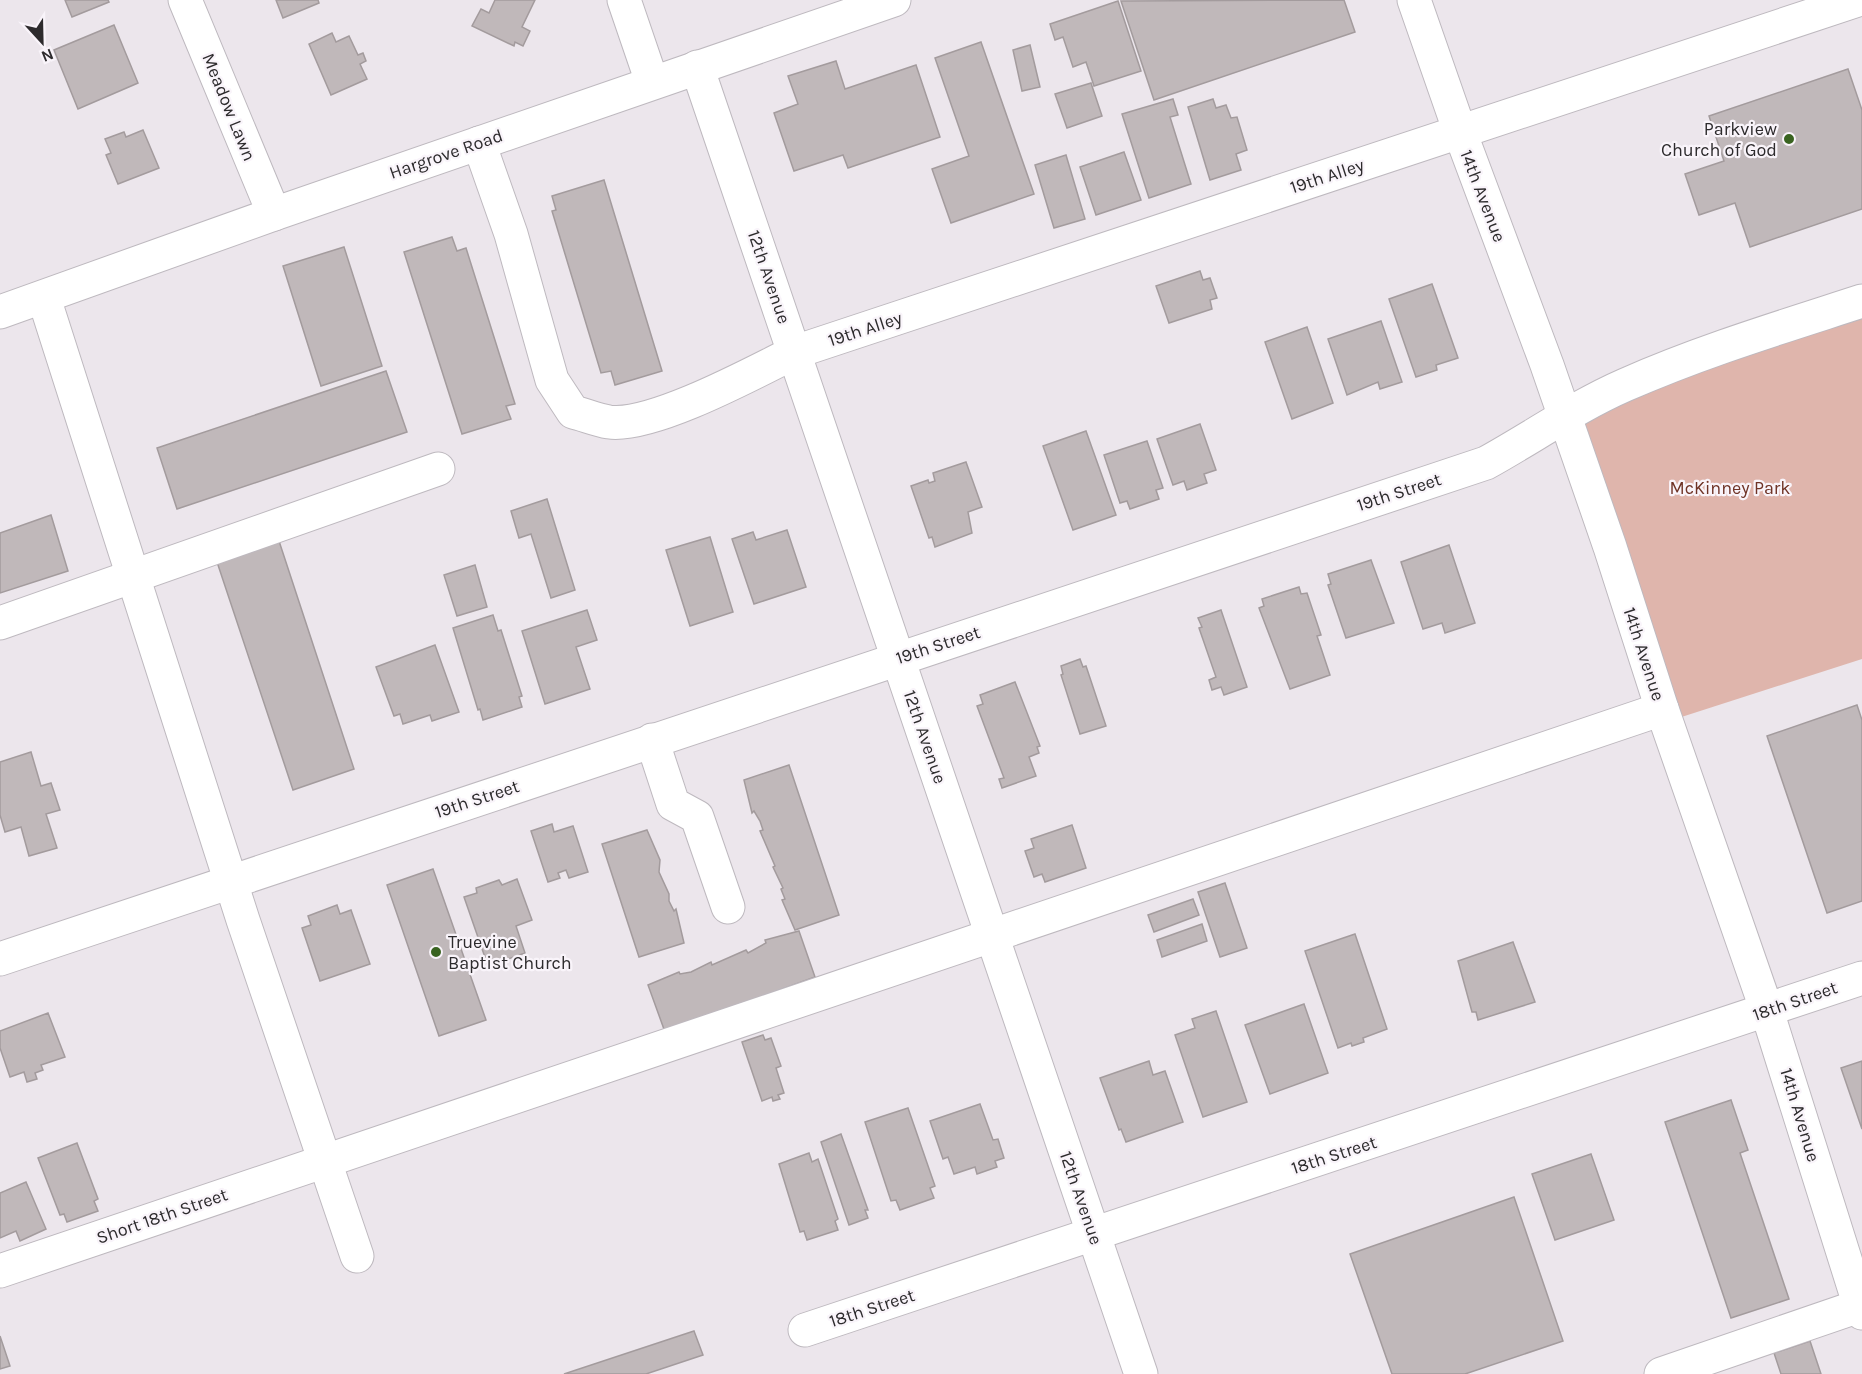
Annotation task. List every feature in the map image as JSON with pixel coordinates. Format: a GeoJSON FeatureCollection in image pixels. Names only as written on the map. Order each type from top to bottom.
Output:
{"type":"FeatureCollection","features":[{"type":"Feature","properties":{"kind":"street","name":"Meadow Lawn"},"geometry":{"type":"LineString","coordinates":[[185,0],[274,214]]}},
{"type":"Feature","properties":{"kind":"street"},"geometry":{"type":"LineString","coordinates":[[624,0],[652,82]]}},
{"type":"Feature","properties":{"kind":"street","name":"Hargrove Road"},"geometry":{"type":"LineString","coordinates":[[0,312],[652,82],[894,0]]}},
{"type":"Feature","properties":{"kind":"street","name":"14th Avenue"},"geometry":{"type":"LineString","coordinates":[[1414,0],[1564,417],[1767,1011],[1861,1308]]}},
{"type":"Feature","properties":{"kind":"street","name":"19th Alley"},"geometry":{"type":"LineString","coordinates":[[479,143],[510,234],[552,380],[573,412],[610,423],[648,417],[720,390],[795,352],[1858,0]]}},
{"type":"Feature","properties":{"kind":"street","name":"12th Avenue"},"geometry":{"type":"LineString","coordinates":[[698,67],[1141,1374]]}},
{"type":"Feature","properties":{"kind":"street"},"geometry":{"type":"LineString","coordinates":[[44,298],[231,881],[357,1256]]}},
{"type":"Feature","properties":{"kind":"street","name":"19th Street"},"geometry":{"type":"LineString","coordinates":[[0,959],[1486,463],[1564,417],[1624,386],[1729,344],[1862,301]]}},
{"type":"Feature","properties":{"kind":"street"},"geometry":{"type":"LineString","coordinates":[[0,623],[438,469]]}},
{"type":"Feature","properties":{"kind":"street","name":"Short 18th Street"},"geometry":{"type":"LineString","coordinates":[[0,1272],[324,1160],[1662,709]]}},
{"type":"Feature","properties":{"kind":"street"},"geometry":{"type":"LineString","coordinates":[[652,740],[673,804],[697,817],[728,907]]}},
{"type":"Feature","properties":{"kind":"street","name":"18th Street"},"geometry":{"type":"LineString","coordinates":[[805,1330],[1094,1236],[1862,978]]}},
{"type":"Feature","properties":{"kind":"street"},"geometry":{"type":"LineString","coordinates":[[1661,1374],[1861,1308]]}},
{"type":"Feature","properties":{"kind":"green space","name":"McKinney Park"},"geometry":{"type":"Polygon","coordinates":[[[1862,301],[1862,659],[1666,722],[1564,417],[1862,301]]]}},
{"type":"Feature","properties":{"kind":"building"},"geometry":{"type":"Polygon","coordinates":[[[65,0],[108,0],[109,2],[72,17],[65,0]]]}},
{"type":"Feature","properties":{"kind":"building"},"geometry":{"type":"Polygon","coordinates":[[[276,0],[318,0],[319,3],[283,18],[276,0]]]}},
{"type":"Feature","properties":{"kind":"building"},"geometry":{"type":"Polygon","coordinates":[[[495,0],[535,0],[522,27],[530,31],[523,46],[515,42],[514,46],[472,26],[481,9],[489,13],[495,0]]]}},
{"type":"Feature","properties":{"kind":"building"},"geometry":{"type":"Polygon","coordinates":[[[1344,0],[1355,32],[1154,100],[1121,1],[1344,0]]]}},
{"type":"Feature","properties":{"kind":"building"},"geometry":{"type":"Polygon","coordinates":[[[1118,1],[1141,71],[1094,86],[1086,62],[1073,67],[1063,37],[1055,40],[1050,24],[1118,1]]]}},
{"type":"Feature","properties":{"kind":"building"},"geometry":{"type":"Polygon","coordinates":[[[114,25],[138,83],[78,109],[54,50],[114,25]]]}},
{"type":"Feature","properties":{"kind":"building"},"geometry":{"type":"Polygon","coordinates":[[[332,33],[336,42],[349,36],[358,55],[363,53],[366,61],[360,64],[367,79],[331,95],[309,44],[332,33]]]}},
{"type":"Feature","properties":{"kind":"building"},"geometry":{"type":"Polygon","coordinates":[[[981,42],[1034,194],[951,223],[932,169],[969,156],[935,58],[981,42]]]}},
{"type":"Feature","properties":{"kind":"building"},"geometry":{"type":"Polygon","coordinates":[[[1030,45],[1040,87],[1022,91],[1013,50],[1030,45]]]}},
{"type":"Feature","properties":{"kind":"building"},"geometry":{"type":"Polygon","coordinates":[[[836,61],[845,89],[916,65],[940,137],[848,168],[843,155],[794,171],[774,113],[798,104],[788,76],[836,61]]]}},
{"type":"Feature","properties":{"kind":"building","name":"Parkview Church of God"},"geometry":{"type":"Polygon","coordinates":[[[1848,69],[1862,110],[1862,209],[1750,247],[1735,203],[1699,215],[1685,174],[1724,161],[1709,116],[1848,69]]]}},
{"type":"Feature","properties":{"kind":"building"},"geometry":{"type":"Polygon","coordinates":[[[1091,83],[1102,116],[1067,128],[1055,94],[1091,83]]]}},
{"type":"Feature","properties":{"kind":"building"},"geometry":{"type":"Polygon","coordinates":[[[1173,99],[1178,115],[1170,117],[1191,184],[1149,198],[1122,114],[1173,99]]]}},
{"type":"Feature","properties":{"kind":"building"},"geometry":{"type":"Polygon","coordinates":[[[1213,99],[1216,108],[1226,105],[1231,118],[1237,117],[1247,150],[1236,154],[1241,170],[1210,180],[1188,107],[1213,99]]]}},
{"type":"Feature","properties":{"kind":"building"},"geometry":{"type":"Polygon","coordinates":[[[143,130],[159,168],[118,184],[106,155],[111,153],[105,139],[124,132],[126,137],[143,130]]]}},
{"type":"Feature","properties":{"kind":"building"},"geometry":{"type":"Polygon","coordinates":[[[1124,152],[1141,200],[1096,215],[1080,167],[1124,152]]]}},
{"type":"Feature","properties":{"kind":"building"},"geometry":{"type":"Polygon","coordinates":[[[1066,155],[1085,219],[1054,228],[1035,165],[1066,155]]]}},
{"type":"Feature","properties":{"kind":"building"},"geometry":{"type":"Polygon","coordinates":[[[604,180],[662,371],[615,385],[611,371],[601,373],[552,211],[556,210],[552,196],[604,180]]]}},
{"type":"Feature","properties":{"kind":"building"},"geometry":{"type":"Polygon","coordinates":[[[452,237],[457,251],[466,248],[515,404],[506,406],[511,419],[462,434],[404,252],[452,237]]]}},
{"type":"Feature","properties":{"kind":"building"},"geometry":{"type":"Polygon","coordinates":[[[344,247],[382,366],[321,386],[283,266],[344,247]]]}},
{"type":"Feature","properties":{"kind":"building"},"geometry":{"type":"Polygon","coordinates":[[[1200,271],[1203,280],[1210,278],[1217,298],[1210,300],[1212,309],[1169,323],[1156,286],[1200,271]]]}},
{"type":"Feature","properties":{"kind":"building"},"geometry":{"type":"Polygon","coordinates":[[[1432,284],[1458,358],[1436,365],[1437,370],[1416,377],[1389,299],[1432,284]]]}},
{"type":"Feature","properties":{"kind":"building"},"geometry":{"type":"Polygon","coordinates":[[[1381,321],[1402,382],[1380,389],[1378,382],[1347,395],[1328,339],[1381,321]]]}},
{"type":"Feature","properties":{"kind":"building"},"geometry":{"type":"Polygon","coordinates":[[[1307,327],[1333,403],[1292,419],[1265,342],[1307,327]]]}},
{"type":"Feature","properties":{"kind":"building"},"geometry":{"type":"Polygon","coordinates":[[[386,371],[407,432],[177,509],[157,448],[386,371]]]}},
{"type":"Feature","properties":{"kind":"building"},"geometry":{"type":"Polygon","coordinates":[[[1200,424],[1216,470],[1204,474],[1207,483],[1187,490],[1184,481],[1173,485],[1157,439],[1200,424]]]}},
{"type":"Feature","properties":{"kind":"building"},"geometry":{"type":"Polygon","coordinates":[[[1086,431],[1116,515],[1073,530],[1043,446],[1086,431]]]}},
{"type":"Feature","properties":{"kind":"building"},"geometry":{"type":"Polygon","coordinates":[[[1147,441],[1163,488],[1156,490],[1159,499],[1130,509],[1127,501],[1120,503],[1104,455],[1147,441]]]}},
{"type":"Feature","properties":{"kind":"building"},"geometry":{"type":"Polygon","coordinates":[[[966,462],[982,507],[968,512],[972,533],[935,547],[932,537],[929,538],[911,486],[928,480],[929,483],[935,481],[933,473],[966,462]]]}},
{"type":"Feature","properties":{"kind":"building"},"geometry":{"type":"Polygon","coordinates":[[[547,499],[575,590],[551,598],[531,534],[519,538],[511,511],[547,499]]]}},
{"type":"Feature","properties":{"kind":"building"},"geometry":{"type":"Polygon","coordinates":[[[51,515],[68,571],[0,593],[0,533],[51,515]]]}},
{"type":"Feature","properties":{"kind":"building"},"geometry":{"type":"Polygon","coordinates":[[[787,530],[806,587],[754,604],[732,539],[753,532],[756,540],[787,530]]]}},
{"type":"Feature","properties":{"kind":"building"},"geometry":{"type":"Polygon","coordinates":[[[710,537],[733,612],[690,626],[666,550],[710,537]]]}},
{"type":"Feature","properties":{"kind":"building"},"geometry":{"type":"Polygon","coordinates":[[[279,541],[354,769],[293,790],[217,562],[279,541]]]}},
{"type":"Feature","properties":{"kind":"building"},"geometry":{"type":"Polygon","coordinates":[[[1449,545],[1475,623],[1445,633],[1442,623],[1423,629],[1401,562],[1449,545]]]}},
{"type":"Feature","properties":{"kind":"building"},"geometry":{"type":"Polygon","coordinates":[[[1371,560],[1394,623],[1346,638],[1328,585],[1331,584],[1328,574],[1371,560]]]}},
{"type":"Feature","properties":{"kind":"building"},"geometry":{"type":"Polygon","coordinates":[[[475,565],[487,607],[457,616],[444,575],[475,565]]]}},
{"type":"Feature","properties":{"kind":"building"},"geometry":{"type":"Polygon","coordinates":[[[1299,587],[1301,594],[1307,593],[1321,635],[1317,636],[1330,675],[1290,689],[1259,608],[1264,606],[1262,599],[1299,587]]]}},
{"type":"Feature","properties":{"kind":"building"},"geometry":{"type":"Polygon","coordinates":[[[587,610],[597,640],[576,647],[590,689],[545,704],[522,631],[587,610]]]}},
{"type":"Feature","properties":{"kind":"building"},"geometry":{"type":"Polygon","coordinates":[[[1221,610],[1247,687],[1224,695],[1221,687],[1212,690],[1209,680],[1216,677],[1199,628],[1202,627],[1198,618],[1221,610]]]}},
{"type":"Feature","properties":{"kind":"building"},"geometry":{"type":"Polygon","coordinates":[[[493,615],[498,631],[501,630],[522,696],[519,697],[522,707],[483,720],[453,628],[493,615]]]}},
{"type":"Feature","properties":{"kind":"building"},"geometry":{"type":"Polygon","coordinates":[[[435,645],[459,712],[432,721],[430,715],[403,724],[400,714],[394,716],[376,667],[435,645]]]}},
{"type":"Feature","properties":{"kind":"building"},"geometry":{"type":"Polygon","coordinates":[[[1080,659],[1083,667],[1086,666],[1106,726],[1080,734],[1061,675],[1063,674],[1061,666],[1080,659]]]}},
{"type":"Feature","properties":{"kind":"building"},"geometry":{"type":"Polygon","coordinates":[[[1015,682],[1040,746],[1037,747],[1039,753],[1029,757],[1036,776],[1002,788],[999,779],[1004,778],[977,706],[983,704],[980,695],[1015,682]]]}},
{"type":"Feature","properties":{"kind":"building"},"geometry":{"type":"Polygon","coordinates":[[[1857,705],[1862,720],[1862,901],[1827,913],[1767,736],[1857,705]]]}},
{"type":"Feature","properties":{"kind":"building"},"geometry":{"type":"Polygon","coordinates":[[[31,752],[41,786],[51,783],[60,810],[46,814],[57,848],[29,856],[21,827],[5,832],[0,815],[0,762],[31,752]]]}},
{"type":"Feature","properties":{"kind":"building"},"geometry":{"type":"Polygon","coordinates":[[[789,765],[839,915],[795,930],[782,900],[785,899],[781,889],[783,888],[760,831],[763,830],[760,821],[754,811],[752,813],[744,780],[789,765]]]}},
{"type":"Feature","properties":{"kind":"building"},"geometry":{"type":"Polygon","coordinates":[[[552,824],[554,832],[573,826],[588,872],[569,878],[566,870],[558,873],[560,878],[548,882],[531,831],[552,824]]]}},
{"type":"Feature","properties":{"kind":"building"},"geometry":{"type":"Polygon","coordinates":[[[1072,825],[1086,868],[1045,882],[1042,874],[1034,877],[1025,851],[1034,848],[1031,839],[1072,825]]]}},
{"type":"Feature","properties":{"kind":"building"},"geometry":{"type":"Polygon","coordinates":[[[647,830],[660,860],[659,872],[669,894],[669,901],[674,911],[676,909],[684,943],[639,957],[602,844],[647,830]]]}},
{"type":"Feature","properties":{"kind":"building","name":"Truevine Baptist Church"},"geometry":{"type":"Polygon","coordinates":[[[433,869],[486,1020],[439,1036],[387,885],[433,869]]]}},
{"type":"Feature","properties":{"kind":"building"},"geometry":{"type":"Polygon","coordinates":[[[517,879],[532,920],[516,926],[525,953],[488,966],[464,897],[477,893],[476,888],[499,880],[502,885],[517,879]]]}},
{"type":"Feature","properties":{"kind":"building"},"geometry":{"type":"Polygon","coordinates":[[[1225,883],[1247,948],[1220,957],[1198,892],[1225,883]]]}},
{"type":"Feature","properties":{"kind":"building"},"geometry":{"type":"Polygon","coordinates":[[[1193,899],[1199,915],[1154,932],[1148,915],[1193,899]]]}},
{"type":"Feature","properties":{"kind":"building"},"geometry":{"type":"Polygon","coordinates":[[[337,905],[340,914],[351,910],[370,964],[320,981],[302,928],[311,925],[308,916],[337,905]]]}},
{"type":"Feature","properties":{"kind":"building"},"geometry":{"type":"Polygon","coordinates":[[[1202,924],[1207,941],[1162,957],[1157,940],[1202,924]]]}},
{"type":"Feature","properties":{"kind":"building"},"geometry":{"type":"Polygon","coordinates":[[[799,931],[815,977],[665,1032],[648,985],[679,972],[680,974],[691,972],[711,962],[712,965],[746,950],[748,953],[766,943],[765,940],[799,931]]]}},
{"type":"Feature","properties":{"kind":"building"},"geometry":{"type":"Polygon","coordinates":[[[1355,934],[1387,1029],[1363,1038],[1364,1042],[1352,1046],[1351,1043],[1338,1048],[1305,951],[1355,934]]]}},
{"type":"Feature","properties":{"kind":"building"},"geometry":{"type":"Polygon","coordinates":[[[1513,942],[1535,1002],[1478,1020],[1476,1012],[1472,1012],[1458,961],[1513,942]]]}},
{"type":"Feature","properties":{"kind":"building"},"geometry":{"type":"Polygon","coordinates":[[[1304,1004],[1328,1073],[1270,1094],[1245,1025],[1304,1004]]]}},
{"type":"Feature","properties":{"kind":"building"},"geometry":{"type":"Polygon","coordinates":[[[1216,1011],[1247,1102],[1203,1117],[1175,1035],[1195,1028],[1192,1019],[1216,1011]]]}},
{"type":"Feature","properties":{"kind":"building"},"geometry":{"type":"Polygon","coordinates":[[[48,1013],[65,1057],[41,1065],[43,1070],[35,1073],[37,1079],[27,1082],[24,1072],[10,1077],[0,1048],[0,1031],[48,1013]]]}},
{"type":"Feature","properties":{"kind":"building"},"geometry":{"type":"Polygon","coordinates":[[[763,1035],[765,1040],[771,1038],[781,1066],[776,1068],[784,1093],[778,1095],[780,1099],[773,1101],[772,1097],[762,1101],[742,1042],[763,1035]]]}},
{"type":"Feature","properties":{"kind":"building"},"geometry":{"type":"Polygon","coordinates":[[[1149,1061],[1153,1075],[1165,1071],[1183,1122],[1126,1142],[1121,1129],[1119,1130],[1100,1078],[1149,1061]]]}},
{"type":"Feature","properties":{"kind":"building"},"geometry":{"type":"Polygon","coordinates":[[[1862,1061],[1862,1129],[1841,1068],[1862,1061]]]}},
{"type":"Feature","properties":{"kind":"building"},"geometry":{"type":"Polygon","coordinates":[[[1731,1100],[1748,1150],[1740,1153],[1789,1299],[1731,1318],[1665,1122],[1731,1100]]]}},
{"type":"Feature","properties":{"kind":"building"},"geometry":{"type":"Polygon","coordinates":[[[980,1104],[993,1140],[998,1139],[1004,1158],[995,1161],[997,1167],[977,1174],[975,1167],[954,1174],[948,1157],[943,1159],[930,1121],[980,1104]]]}},
{"type":"Feature","properties":{"kind":"building"},"geometry":{"type":"Polygon","coordinates":[[[908,1108],[935,1186],[930,1188],[934,1198],[900,1210],[896,1200],[891,1201],[865,1122],[908,1108]]]}},
{"type":"Feature","properties":{"kind":"building"},"geometry":{"type":"Polygon","coordinates":[[[841,1134],[868,1210],[865,1210],[868,1218],[849,1225],[821,1142],[841,1134]]]}},
{"type":"Feature","properties":{"kind":"building"},"geometry":{"type":"Polygon","coordinates":[[[77,1143],[98,1199],[94,1201],[98,1211],[67,1222],[64,1214],[60,1215],[38,1158],[77,1143]]]}},
{"type":"Feature","properties":{"kind":"building"},"geometry":{"type":"Polygon","coordinates":[[[809,1153],[812,1162],[818,1159],[838,1219],[835,1221],[838,1230],[807,1240],[804,1231],[800,1232],[779,1164],[809,1153]]]}},
{"type":"Feature","properties":{"kind":"building"},"geometry":{"type":"Polygon","coordinates":[[[1591,1154],[1614,1220],[1555,1240],[1532,1174],[1591,1154]]]}},
{"type":"Feature","properties":{"kind":"building"},"geometry":{"type":"Polygon","coordinates":[[[26,1182],[46,1229],[20,1241],[16,1231],[0,1238],[0,1193],[26,1182]]]}},
{"type":"Feature","properties":{"kind":"building"},"geometry":{"type":"Polygon","coordinates":[[[1514,1197],[1563,1341],[1465,1374],[1392,1374],[1350,1254],[1514,1197]]]}},
{"type":"Feature","properties":{"kind":"building"},"geometry":{"type":"Polygon","coordinates":[[[694,1331],[703,1355],[646,1374],[564,1374],[694,1331]]]}},
{"type":"Feature","properties":{"kind":"building"},"geometry":{"type":"Polygon","coordinates":[[[0,1336],[10,1366],[0,1369],[0,1336]]]}},
{"type":"Feature","properties":{"kind":"building"},"geometry":{"type":"Polygon","coordinates":[[[1810,1341],[1821,1374],[1781,1374],[1774,1353],[1810,1341]]]}},
{"type":"Feature","properties":{"kind":"place","name":"Parkview Church of God"},"geometry":{"type":"Point","coordinates":[1789,139]}},
{"type":"Feature","properties":{"kind":"place","name":"Truevine Baptist Church"},"geometry":{"type":"Point","coordinates":[436,952]}}]}
